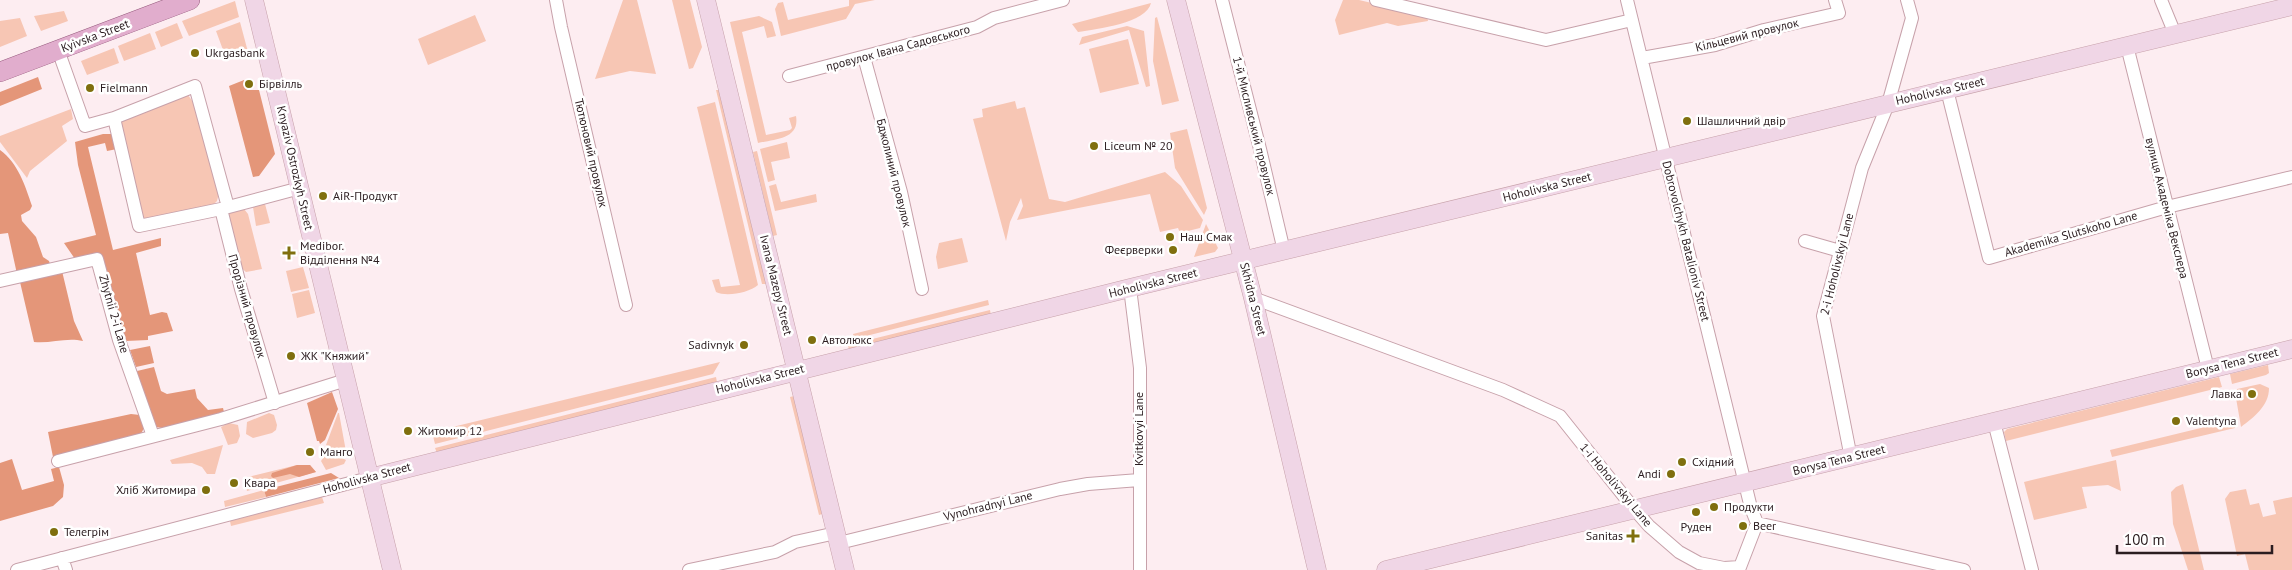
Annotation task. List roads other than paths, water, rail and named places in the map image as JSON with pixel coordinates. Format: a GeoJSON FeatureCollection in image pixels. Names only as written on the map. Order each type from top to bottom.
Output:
{"type":"FeatureCollection","features":[{"type":"Feature","properties":{"kind":"main road","name":"Kyivska Street"},"geometry":{"type":"LineString","coordinates":[[0,65],[169,0]]}},
{"type":"Feature","properties":{"kind":"main road","name":"Kyivska Street"},"geometry":{"type":"LineString","coordinates":[[0,72],[190,0]]}},
{"type":"Feature","properties":{"kind":"street","name":"Knyaziv Ostrozkyh Street"},"geometry":{"type":"LineString","coordinates":[[254,0],[392,570]]}},
{"type":"Feature","properties":{"kind":"street","name":"Тютюновий провулок"},"geometry":{"type":"LineString","coordinates":[[556,0],[626,305]]}},
{"type":"Feature","properties":{"kind":"street","name":"Ivana Mazepy Street"},"geometry":{"type":"LineString","coordinates":[[706,0],[798,370],[845,570]]}},
{"type":"Feature","properties":{"kind":"street","name":"провулок Івана Садовського"},"geometry":{"type":"LineString","coordinates":[[789,76],[977,27],[994,18],[1063,0]]}},
{"type":"Feature","properties":{"kind":"street","name":"Skhidna Street"},"geometry":{"type":"LineString","coordinates":[[1169,0],[1240,262],[1253,298],[1317,570]]}},
{"type":"Feature","properties":{"kind":"street","name":"Skhidna Street"},"geometry":{"type":"LineString","coordinates":[[1176,0],[1240,262],[1309,570]]}},
{"type":"Feature","properties":{"kind":"street","name":"1-й Мисливський провулок"},"geometry":{"type":"LineString","coordinates":[[1222,0],[1284,251]]}},
{"type":"Feature","properties":{"kind":"street"},"geometry":{"type":"LineString","coordinates":[[1376,0],[1546,40],[1632,20]]}},
{"type":"Feature","properties":{"kind":"street","name":"Dobrovolchykh Batalioniv Street"},"geometry":{"type":"LineString","coordinates":[[1627,0],[1751,508],[1757,523]]}},
{"type":"Feature","properties":{"kind":"street","name":"Кільцевий провулок"},"geometry":{"type":"LineString","coordinates":[[1642,58],[1715,45],[1764,30],[1838,13],[1835,0]]}},
{"type":"Feature","properties":{"kind":"street","name":"2-i Hoholivskyi Lane"},"geometry":{"type":"LineString","coordinates":[[1851,458],[1823,316],[1862,168],[1888,104],[1912,18],[1907,0]]}},
{"type":"Feature","properties":{"kind":"street"},"geometry":{"type":"LineString","coordinates":[[2161,0],[2174,34]]}},
{"type":"Feature","properties":{"kind":"street","name":"Hoholivska Street"},"geometry":{"type":"LineString","coordinates":[[17,570],[64,564],[369,478],[798,370],[2292,6]]}},
{"type":"Feature","properties":{"kind":"street","name":"вулиця Академіка Векслера"},"geometry":{"type":"LineString","coordinates":[[2127,46],[2208,369]]}},
{"type":"Feature","properties":{"kind":"street"},"geometry":{"type":"LineString","coordinates":[[58,50],[85,126],[114,118],[139,226],[224,208],[300,188]]}},
{"type":"Feature","properties":{"kind":"street","name":"Бджолиний провулок"},"geometry":{"type":"LineString","coordinates":[[864,57],[900,192],[922,289]]}},
{"type":"Feature","properties":{"kind":"street","name":"Прорізний провулок"},"geometry":{"type":"LineString","coordinates":[[114,118],[195,86],[241,289],[274,403]]}},
{"type":"Feature","properties":{"kind":"street","name":"Akademika Slutskoho Lane"},"geometry":{"type":"LineString","coordinates":[[1947,90],[1989,258],[2167,206],[2292,177]]}},
{"type":"Feature","properties":{"kind":"street"},"geometry":{"type":"LineString","coordinates":[[1805,241],[1840,251]]}},
{"type":"Feature","properties":{"kind":"street","name":"Zhytnii 2-i Lane"},"geometry":{"type":"LineString","coordinates":[[0,281],[98,258],[119,340],[153,436]]}},
{"type":"Feature","properties":{"kind":"street","name":"Kvitkovyi Lane"},"geometry":{"type":"LineString","coordinates":[[1130,288],[1140,368],[1140,570]]}},
{"type":"Feature","properties":{"kind":"street","name":"1-i Hoholivskyi Lane"},"geometry":{"type":"LineString","coordinates":[[1253,298],[1503,390],[1560,416],[1649,526],[1679,552],[1699,563],[1724,568],[1740,568],[1757,523]]}},
{"type":"Feature","properties":{"kind":"street","name":"Borysa Tena Street"},"geometry":{"type":"LineString","coordinates":[[1386,570],[2292,349]]}},
{"type":"Feature","properties":{"kind":"street"},"geometry":{"type":"LineString","coordinates":[[58,461],[274,403],[346,380]]}},
{"type":"Feature","properties":{"kind":"street"},"geometry":{"type":"LineString","coordinates":[[1994,422],[2032,570]]}},
{"type":"Feature","properties":{"kind":"street","name":"Vynohradnyi Lane"},"geometry":{"type":"LineString","coordinates":[[689,570],[775,552],[794,542],[837,538],[1060,488],[1139,480]]}},
{"type":"Feature","properties":{"kind":"street"},"geometry":{"type":"LineString","coordinates":[[1757,523],[1964,570]]}},
{"type":"Feature","properties":{"kind":"place","name":"Ukrgasbank"},"geometry":{"type":"Point","coordinates":[195,53]}},
{"type":"Feature","properties":{"kind":"place","name":"Бірвілль"},"geometry":{"type":"Point","coordinates":[249,84]}},
{"type":"Feature","properties":{"kind":"place","name":"Fielmann"},"geometry":{"type":"Point","coordinates":[90,88]}},
{"type":"Feature","properties":{"kind":"place","name":"Шашличний двір"},"geometry":{"type":"Point","coordinates":[1687,121]}},
{"type":"Feature","properties":{"kind":"place","name":"Liceum № 20"},"geometry":{"type":"Point","coordinates":[1094,146]}},
{"type":"Feature","properties":{"kind":"place","name":"AiR-Продукт"},"geometry":{"type":"Point","coordinates":[323,196]}},
{"type":"Feature","properties":{"kind":"place","name":"Наш Смак"},"geometry":{"type":"Point","coordinates":[1170,237]}},
{"type":"Feature","properties":{"kind":"place","name":"Феєрверки"},"geometry":{"type":"Point","coordinates":[1173,250]}},
{"type":"Feature","properties":{"kind":"place","name":"Medibor. Відділення №4"},"geometry":{"type":"Point","coordinates":[289,253]}},
{"type":"Feature","properties":{"kind":"place","name":"Автолюкс"},"geometry":{"type":"Point","coordinates":[812,340]}},
{"type":"Feature","properties":{"kind":"place","name":"Sadivnyk"},"geometry":{"type":"Point","coordinates":[744,345]}},
{"type":"Feature","properties":{"kind":"place","name":"ЖК \"Княжий\""},"geometry":{"type":"Point","coordinates":[291,356]}},
{"type":"Feature","properties":{"kind":"place","name":"Лавка"},"geometry":{"type":"Point","coordinates":[2252,394]}},
{"type":"Feature","properties":{"kind":"place","name":"Valentyna"},"geometry":{"type":"Point","coordinates":[2176,421]}},
{"type":"Feature","properties":{"kind":"place","name":"Житомир 12"},"geometry":{"type":"Point","coordinates":[408,431]}},
{"type":"Feature","properties":{"kind":"place","name":"Манго"},"geometry":{"type":"Point","coordinates":[310,452]}},
{"type":"Feature","properties":{"kind":"place","name":"Східний"},"geometry":{"type":"Point","coordinates":[1682,462]}},
{"type":"Feature","properties":{"kind":"place","name":"Andi"},"geometry":{"type":"Point","coordinates":[1671,474]}},
{"type":"Feature","properties":{"kind":"place","name":"Квара"},"geometry":{"type":"Point","coordinates":[234,483]}},
{"type":"Feature","properties":{"kind":"place","name":"Хліб Житомира"},"geometry":{"type":"Point","coordinates":[206,490]}},
{"type":"Feature","properties":{"kind":"place","name":"Продукти"},"geometry":{"type":"Point","coordinates":[1714,507]}},
{"type":"Feature","properties":{"kind":"place","name":"Руден"},"geometry":{"type":"Point","coordinates":[1696,512]}},
{"type":"Feature","properties":{"kind":"place","name":"Beer"},"geometry":{"type":"Point","coordinates":[1743,526]}},
{"type":"Feature","properties":{"kind":"place","name":"Телегрім"},"geometry":{"type":"Point","coordinates":[54,532]}},
{"type":"Feature","properties":{"kind":"place","name":"Sanitas"},"geometry":{"type":"Point","coordinates":[1633,536]}}]}
